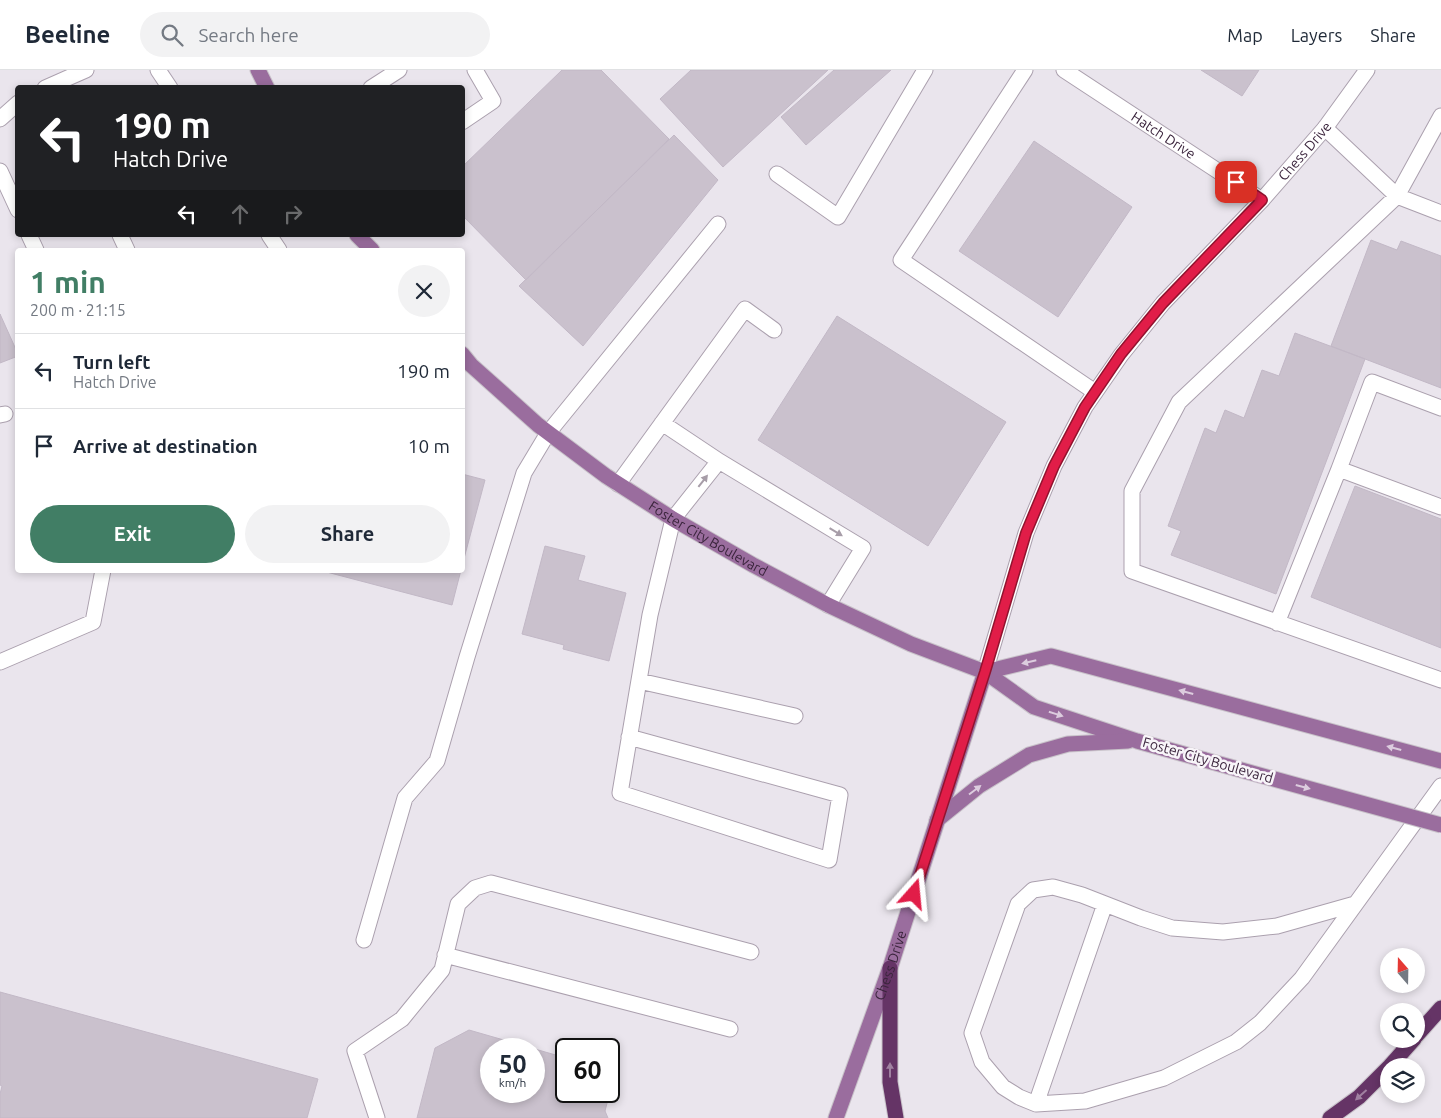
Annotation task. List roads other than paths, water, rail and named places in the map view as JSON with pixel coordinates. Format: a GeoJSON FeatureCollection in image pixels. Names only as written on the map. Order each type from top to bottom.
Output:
{"type":"FeatureCollection","features":[{"type":"Feature","properties":{"kind":"highway"},"geometry":{"type":"LineString","coordinates":[[890,968],[890,1082],[896,1118]]}},
{"type":"Feature","properties":{"kind":"highway"},"geometry":{"type":"LineString","coordinates":[[1425,1026],[1441,1008]]}},
{"type":"Feature","properties":{"kind":"highway"},"geometry":{"type":"LineString","coordinates":[[1397,1058],[1406,1048]]}},
{"type":"Feature","properties":{"kind":"highway"},"geometry":{"type":"LineString","coordinates":[[1330,1118],[1359,1097],[1380,1076]]}},
{"type":"Feature","properties":{"kind":"main road"},"geometry":{"type":"LineString","coordinates":[[258,70],[266,85]]}},
{"type":"Feature","properties":{"kind":"main road"},"geometry":{"type":"LineString","coordinates":[[359,237],[370,248]]}},
{"type":"Feature","properties":{"kind":"main road","name":"Foster City Boulevard"},"geometry":{"type":"LineString","coordinates":[[465,358],[548,433],[618,484],[673,519],[752,565],[828,605],[911,644],[985,672],[1034,707],[1137,741],[1441,825]]}},
{"type":"Feature","properties":{"kind":"main road"},"geometry":{"type":"LineString","coordinates":[[985,672],[1051,656],[1441,761]]}},
{"type":"Feature","properties":{"kind":"main road","name":"Chess Drive"},"geometry":{"type":"LineString","coordinates":[[836,1118],[890,968],[985,672]]}},
{"type":"Feature","properties":{"kind":"main road"},"geometry":{"type":"LineString","coordinates":[[937,820],[979,786],[1029,755],[1068,744],[1137,741]]}},
{"type":"Feature","properties":{"kind":"street"},"geometry":{"type":"LineString","coordinates":[[53,85],[86,70]]}},
{"type":"Feature","properties":{"kind":"street"},"geometry":{"type":"LineString","coordinates":[[158,70],[168,85]]}},
{"type":"Feature","properties":{"kind":"street"},"geometry":{"type":"LineString","coordinates":[[376,85],[399,70]]}},
{"type":"Feature","properties":{"kind":"street"},"geometry":{"type":"LineString","coordinates":[[465,120],[493,101],[475,70]]}},
{"type":"Feature","properties":{"kind":"street"},"geometry":{"type":"LineString","coordinates":[[776,174],[838,217],[925,70]]}},
{"type":"Feature","properties":{"kind":"street"},"geometry":{"type":"LineString","coordinates":[[1025,70],[901,260],[1095,392]]}},
{"type":"Feature","properties":{"kind":"street","name":"Hatch Drive"},"geometry":{"type":"LineString","coordinates":[[1064,70],[1262,200]]}},
{"type":"Feature","properties":{"kind":"street","name":"Chess Drive"},"geometry":{"type":"LineString","coordinates":[[985,672],[1026,533],[1054,466],[1085,407],[1121,354],[1163,303],[1262,200],[1325,128],[1367,70]]}},
{"type":"Feature","properties":{"kind":"street"},"geometry":{"type":"LineString","coordinates":[[0,119],[15,106]]}},
{"type":"Feature","properties":{"kind":"street"},"geometry":{"type":"LineString","coordinates":[[1441,116],[1398,196],[1179,402],[1132,491],[1132,571],[1441,680]]}},
{"type":"Feature","properties":{"kind":"street"},"geometry":{"type":"LineString","coordinates":[[1325,128],[1398,196],[1441,213]]}},
{"type":"Feature","properties":{"kind":"street"},"geometry":{"type":"LineString","coordinates":[[0,171],[15,204]]}},
{"type":"Feature","properties":{"kind":"street"},"geometry":{"type":"LineString","coordinates":[[364,940],[405,798],[437,761],[524,473],[548,433],[718,224]]}},
{"type":"Feature","properties":{"kind":"street"},"geometry":{"type":"LineString","coordinates":[[270,237],[278,248]]}},
{"type":"Feature","properties":{"kind":"street"},"geometry":{"type":"LineString","coordinates":[[618,484],[745,309],[774,330]]}},
{"type":"Feature","properties":{"kind":"street"},"geometry":{"type":"LineString","coordinates":[[1278,622],[1372,382],[1441,408]]}},
{"type":"Feature","properties":{"kind":"street"},"geometry":{"type":"LineString","coordinates":[[662,423],[719,461],[863,548],[828,605]]}},
{"type":"Feature","properties":{"kind":"street"},"geometry":{"type":"LineString","coordinates":[[629,737],[840,795],[829,860],[620,793],[629,737],[638,681],[650,615],[673,519],[719,461]]}},
{"type":"Feature","properties":{"kind":"street"},"geometry":{"type":"LineString","coordinates":[[1339,469],[1441,507]]}},
{"type":"Feature","properties":{"kind":"street"},"geometry":{"type":"LineString","coordinates":[[0,662],[93,622],[102,573]]}},
{"type":"Feature","properties":{"kind":"street"},"geometry":{"type":"LineString","coordinates":[[638,681],[795,716]]}},
{"type":"Feature","properties":{"kind":"street"},"geometry":{"type":"LineString","coordinates":[[1355,904],[1277,926],[1223,932],[1172,928],[1082,895],[1053,888],[1033,890],[1018,904],[972,1033],[982,1062],[1003,1087],[1019,1097],[1036,1104],[1085,1101],[1164,1078],[1236,1042],[1260,1023],[1302,978],[1441,786]]}},
{"type":"Feature","properties":{"kind":"street"},"geometry":{"type":"LineString","coordinates":[[377,1118],[355,1051],[402,1019],[442,970],[458,904],[475,888],[491,883],[750,952]]}},
{"type":"Feature","properties":{"kind":"street"},"geometry":{"type":"LineString","coordinates":[[1036,1104],[1105,904]]}},
{"type":"Feature","properties":{"kind":"street"},"geometry":{"type":"LineString","coordinates":[[445,955],[730,1029]]}}]}
